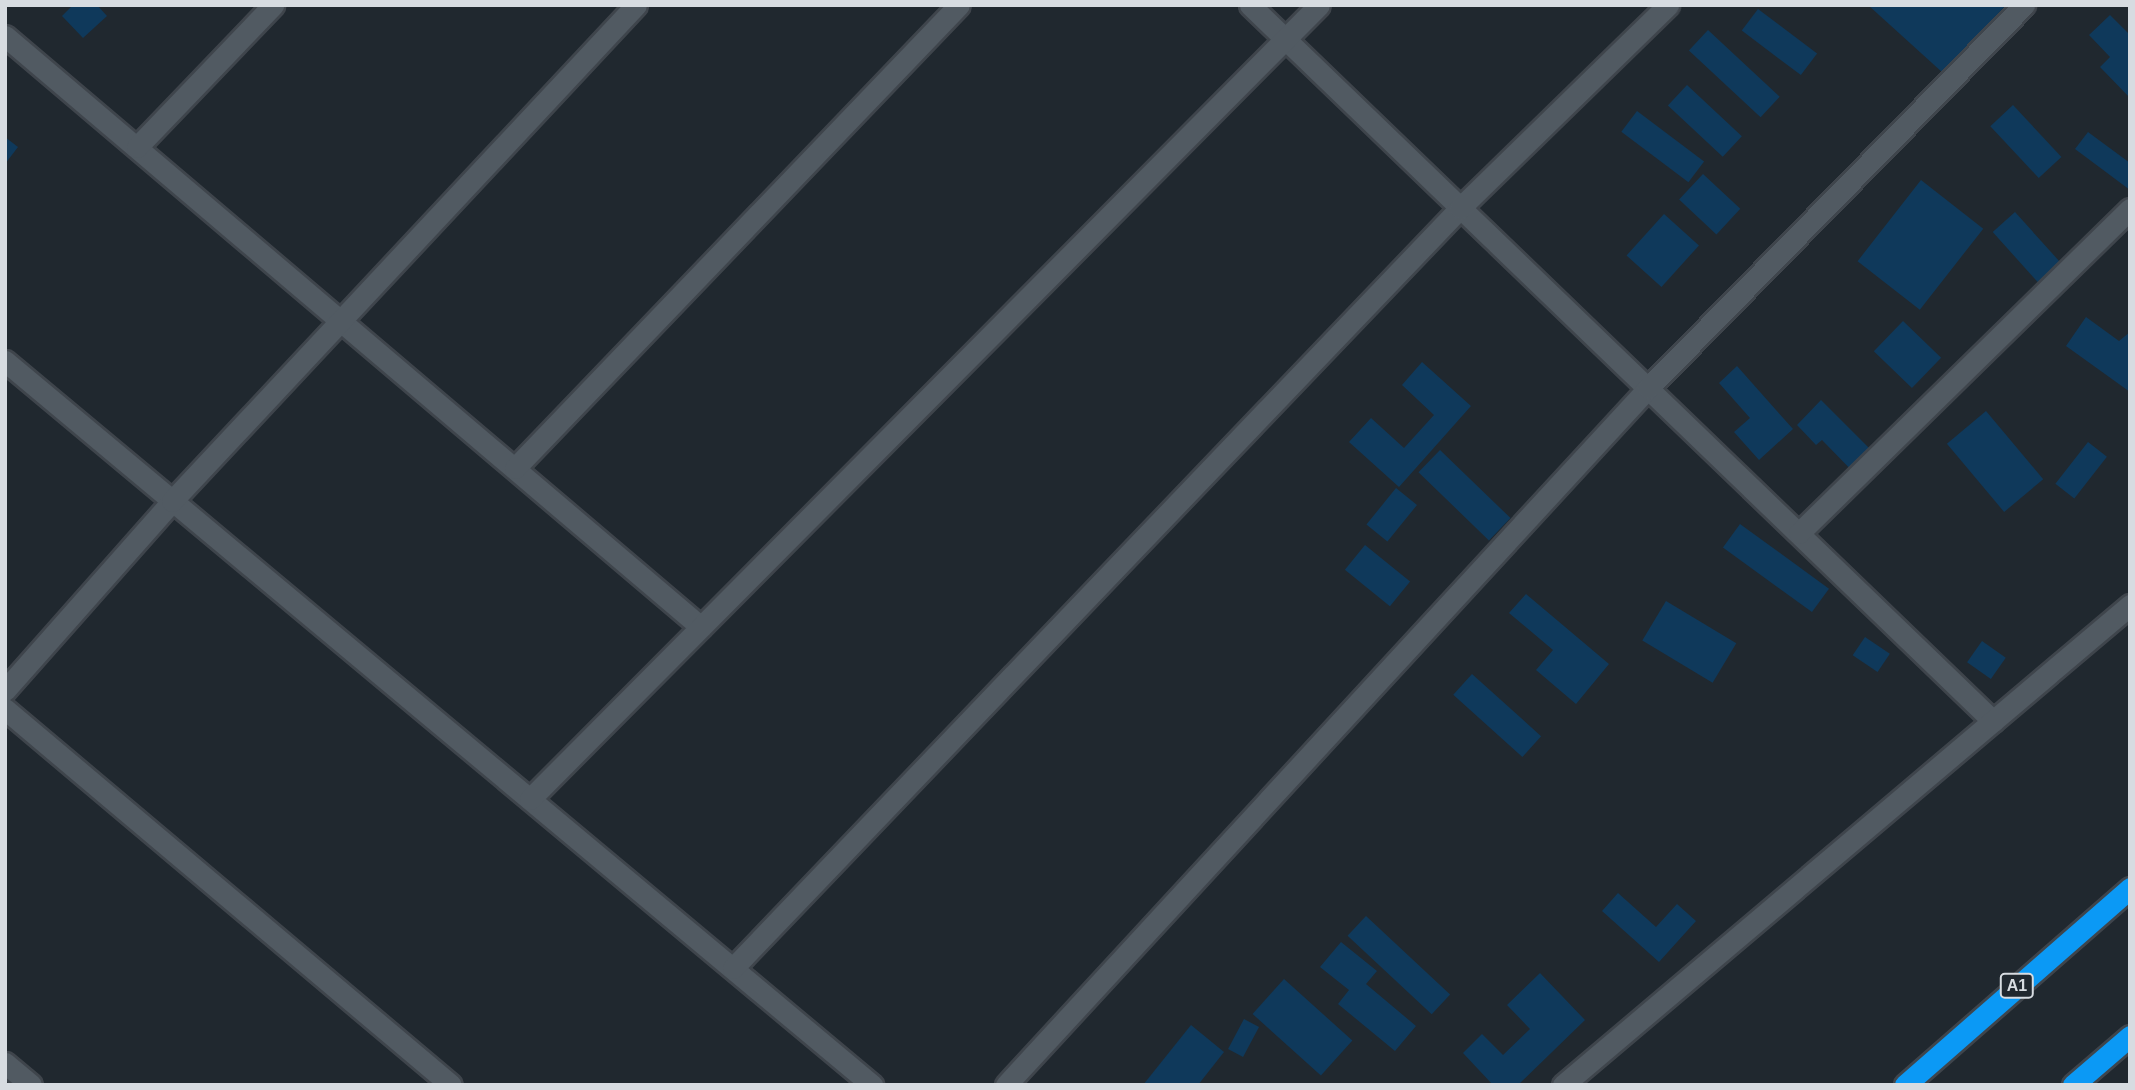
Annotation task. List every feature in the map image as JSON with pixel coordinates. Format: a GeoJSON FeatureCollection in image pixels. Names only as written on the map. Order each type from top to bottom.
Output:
{"type":"FeatureCollection","features":[{"type":"Feature","properties":{"kind":"highway","name":"A1"},"geometry":{"type":"LineString","coordinates":[[1905,1085],[2130,888]]}},
{"type":"Feature","properties":{"kind":"highway"},"geometry":{"type":"LineString","coordinates":[[2073,1085],[2130,1036]]}},
{"type":"Feature","properties":{"kind":"street"},"geometry":{"type":"LineString","coordinates":[[137,147],[273,5]]}},
{"type":"Feature","properties":{"kind":"street"},"geometry":{"type":"LineString","coordinates":[[5,690],[172,501],[636,5]]}},
{"type":"Feature","properties":{"kind":"street"},"geometry":{"type":"LineString","coordinates":[[515,468],[959,5]]}},
{"type":"Feature","properties":{"kind":"street"},"geometry":{"type":"LineString","coordinates":[[1250,5],[1993,720]]}},
{"type":"Feature","properties":{"kind":"street"},"geometry":{"type":"LineString","coordinates":[[530,799],[1320,5]]}},
{"type":"Feature","properties":{"kind":"street"},"geometry":{"type":"LineString","coordinates":[[733,968],[1461,208],[1668,5]]}},
{"type":"Feature","properties":{"kind":"street"},"geometry":{"type":"LineString","coordinates":[[1006,1085],[1648,388],[2024,5]]}},
{"type":"Feature","properties":{"kind":"street"},"geometry":{"type":"LineString","coordinates":[[5,36],[342,319],[701,627]]}},
{"type":"Feature","properties":{"kind":"street"},"geometry":{"type":"LineString","coordinates":[[1799,533],[2130,209]]}},
{"type":"Feature","properties":{"kind":"street"},"geometry":{"type":"LineString","coordinates":[[5,361],[872,1085]]}},
{"type":"Feature","properties":{"kind":"street"},"geometry":{"type":"LineString","coordinates":[[1563,1085],[2130,605]]}},
{"type":"Feature","properties":{"kind":"street"},"geometry":{"type":"LineString","coordinates":[[5,709],[451,1085]]}},
{"type":"Feature","properties":{"kind":"street"},"geometry":{"type":"LineString","coordinates":[[5,1063],[31,1085]]}},
{"type":"Feature","properties":{"kind":"building"},"geometry":{"type":"Polygon","coordinates":[[[73,5],[97,5],[107,16],[83,38],[62,16],[73,5]]]}},
{"type":"Feature","properties":{"kind":"building"},"geometry":{"type":"Polygon","coordinates":[[[1868,5],[2006,5],[1943,73],[1868,5]]]}},
{"type":"Feature","properties":{"kind":"building"},"geometry":{"type":"Polygon","coordinates":[[[1758,9],[1817,54],[1801,75],[1742,31],[1758,9]]]}},
{"type":"Feature","properties":{"kind":"building"},"geometry":{"type":"Polygon","coordinates":[[[2110,15],[2130,35],[2130,98],[2100,67],[2110,57],[2089,35],[2110,15]]]}},
{"type":"Feature","properties":{"kind":"building"},"geometry":{"type":"Polygon","coordinates":[[[1708,30],[1780,97],[1761,117],[1689,50],[1708,30]]]}},
{"type":"Feature","properties":{"kind":"building"},"geometry":{"type":"Polygon","coordinates":[[[1687,85],[1742,136],[1723,157],[1668,105],[1687,85]]]}},
{"type":"Feature","properties":{"kind":"building"},"geometry":{"type":"Polygon","coordinates":[[[2013,105],[2061,157],[2039,178],[1990,126],[2013,105]]]}},
{"type":"Feature","properties":{"kind":"building"},"geometry":{"type":"Polygon","coordinates":[[[1637,111],[1704,162],[1688,182],[1621,132],[1637,111]]]}},
{"type":"Feature","properties":{"kind":"building"},"geometry":{"type":"Polygon","coordinates":[[[2088,132],[2130,163],[2130,190],[2075,149],[2088,132]]]}},
{"type":"Feature","properties":{"kind":"building"},"geometry":{"type":"Polygon","coordinates":[[[5,137],[18,147],[5,164],[5,137]]]}},
{"type":"Feature","properties":{"kind":"building"},"geometry":{"type":"Polygon","coordinates":[[[1703,174],[1740,209],[1716,234],[1679,200],[1703,174]]]}},
{"type":"Feature","properties":{"kind":"building"},"geometry":{"type":"Polygon","coordinates":[[[1921,180],[1983,229],[1920,310],[1858,261],[1921,180]]]}},
{"type":"Feature","properties":{"kind":"building"},"geometry":{"type":"Polygon","coordinates":[[[2015,212],[2069,271],[2046,292],[1993,232],[2015,212]]]}},
{"type":"Feature","properties":{"kind":"building"},"geometry":{"type":"Polygon","coordinates":[[[1664,214],[1699,245],[1661,287],[1627,256],[1664,214]]]}},
{"type":"Feature","properties":{"kind":"building"},"geometry":{"type":"Polygon","coordinates":[[[2086,317],[2119,341],[2130,332],[2130,392],[2066,346],[2086,317]]]}},
{"type":"Feature","properties":{"kind":"building"},"geometry":{"type":"Polygon","coordinates":[[[1903,321],[1941,358],[1912,388],[1874,351],[1903,321]]]}},
{"type":"Feature","properties":{"kind":"building"},"geometry":{"type":"Polygon","coordinates":[[[1422,362],[1471,406],[1399,487],[1349,442],[1371,418],[1404,448],[1434,415],[1402,385],[1422,362]]]}},
{"type":"Feature","properties":{"kind":"building"},"geometry":{"type":"Polygon","coordinates":[[[1737,366],[1793,429],[1759,460],[1734,432],[1750,418],[1719,383],[1737,366]]]}},
{"type":"Feature","properties":{"kind":"building"},"geometry":{"type":"Polygon","coordinates":[[[1821,400],[1882,461],[1862,481],[1822,440],[1816,445],[1797,425],[1821,400]]]}},
{"type":"Feature","properties":{"kind":"building"},"geometry":{"type":"Polygon","coordinates":[[[1986,411],[2043,479],[2004,512],[1947,444],[1986,411]]]}},
{"type":"Feature","properties":{"kind":"building"},"geometry":{"type":"Polygon","coordinates":[[[2088,442],[2107,457],[2074,499],[2055,484],[2088,442]]]}},
{"type":"Feature","properties":{"kind":"building"},"geometry":{"type":"Polygon","coordinates":[[[1440,450],[1510,518],[1489,540],[1418,472],[1440,450]]]}},
{"type":"Feature","properties":{"kind":"building"},"geometry":{"type":"Polygon","coordinates":[[[1396,488],[1417,505],[1387,542],[1366,525],[1396,488]]]}},
{"type":"Feature","properties":{"kind":"building"},"geometry":{"type":"Polygon","coordinates":[[[1740,524],[1829,589],[1812,612],[1723,547],[1740,524]]]}},
{"type":"Feature","properties":{"kind":"building"},"geometry":{"type":"Polygon","coordinates":[[[1365,545],[1410,582],[1390,606],[1345,570],[1365,545]]]}},
{"type":"Feature","properties":{"kind":"building"},"geometry":{"type":"Polygon","coordinates":[[[1526,594],[1609,664],[1576,704],[1536,670],[1553,650],[1509,613],[1526,594]]]}},
{"type":"Feature","properties":{"kind":"building"},"geometry":{"type":"Polygon","coordinates":[[[1666,601],[1736,643],[1713,683],[1642,640],[1666,601]]]}},
{"type":"Feature","properties":{"kind":"building"},"geometry":{"type":"Polygon","coordinates":[[[1865,637],[1890,654],[1878,672],[1853,655],[1865,637]]]}},
{"type":"Feature","properties":{"kind":"building"},"geometry":{"type":"Polygon","coordinates":[[[1982,641],[2006,658],[1991,679],[1967,662],[1982,641]]]}},
{"type":"Feature","properties":{"kind":"building"},"geometry":{"type":"Polygon","coordinates":[[[1472,674],[1541,736],[1522,757],[1453,695],[1472,674]]]}},
{"type":"Feature","properties":{"kind":"building"},"geometry":{"type":"Polygon","coordinates":[[[1618,893],[1656,927],[1677,904],[1696,921],[1659,962],[1602,911],[1618,893]]]}},
{"type":"Feature","properties":{"kind":"building"},"geometry":{"type":"Polygon","coordinates":[[[1366,916],[1450,994],[1432,1014],[1348,936],[1366,916]]]}},
{"type":"Feature","properties":{"kind":"building"},"geometry":{"type":"Polygon","coordinates":[[[1341,942],[1377,971],[1366,984],[1416,1026],[1395,1051],[1338,1004],[1349,990],[1320,967],[1341,942]]]}},
{"type":"Feature","properties":{"kind":"building"},"geometry":{"type":"Polygon","coordinates":[[[1540,973],[1585,1020],[1518,1085],[1493,1085],[1463,1053],[1482,1034],[1503,1055],[1530,1029],[1507,1005],[1540,973]]]}},
{"type":"Feature","properties":{"kind":"building"},"geometry":{"type":"Polygon","coordinates":[[[1284,979],[1352,1041],[1321,1075],[1253,1014],[1284,979]]]}},
{"type":"Feature","properties":{"kind":"building"},"geometry":{"type":"Polygon","coordinates":[[[1244,1019],[1259,1027],[1243,1057],[1228,1049],[1244,1019]]]}},
{"type":"Feature","properties":{"kind":"building"},"geometry":{"type":"Polygon","coordinates":[[[1191,1025],[1224,1052],[1198,1085],[1143,1085],[1191,1025]]]}}]}
